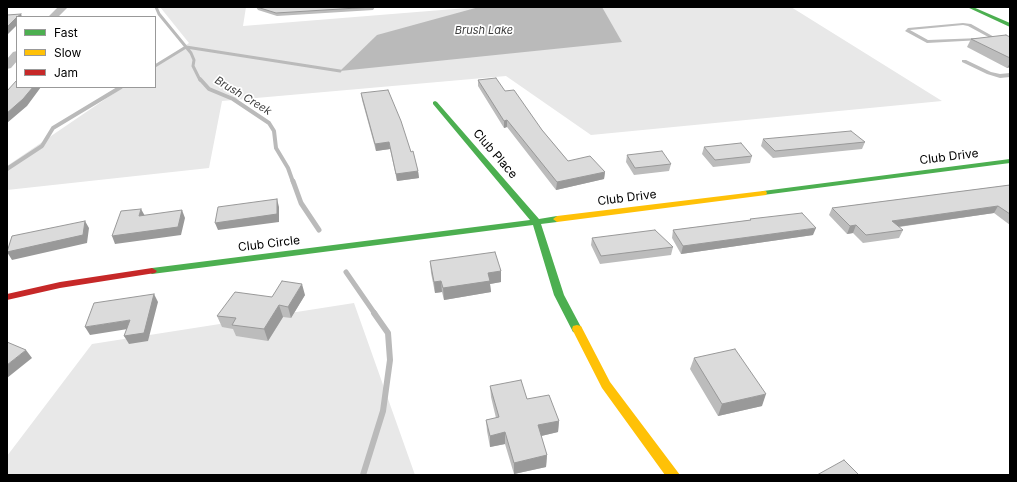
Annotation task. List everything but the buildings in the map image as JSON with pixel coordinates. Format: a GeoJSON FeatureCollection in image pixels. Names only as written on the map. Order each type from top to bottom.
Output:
{"type":"FeatureCollection","features":[{"type":"Feature","properties":{"kind":"main road"},"geometry":{"type":"LineString","coordinates":[[969,7],[1010,25]]}},
{"type":"Feature","properties":{"kind":"main road","name":"Club Place"},"geometry":{"type":"LineString","coordinates":[[435,103],[536,221]]}},
{"type":"Feature","properties":{"kind":"main road","name":"Club Drive"},"geometry":{"type":"LineString","coordinates":[[536,221],[1010,161]]}},
{"type":"Feature","properties":{"kind":"main road"},"geometry":{"type":"LineString","coordinates":[[536,221],[559,295],[606,385],[673,475]]}},
{"type":"Feature","properties":{"kind":"main road","name":"Club Circle"},"geometry":{"type":"LineString","coordinates":[[7,297],[60,285],[113,276],[536,221]]}},
{"type":"Feature","properties":{"kind":"street"},"geometry":{"type":"LineString","coordinates":[[54,16],[63,7]]}},
{"type":"Feature","properties":{"kind":"street"},"geometry":{"type":"LineString","coordinates":[[7,66],[13,54]]}},
{"type":"Feature","properties":{"kind":"lane"},"geometry":{"type":"LineString","coordinates":[[994,38],[963,24],[908,29],[907,31],[927,42],[994,38],[1002,37]]}},
{"type":"Feature","properties":{"kind":"lane"},"geometry":{"type":"LineString","coordinates":[[964,61],[989,73],[1000,76],[1010,76]]}},
{"type":"Feature","properties":{"kind":"shaded area"},"geometry":{"type":"Polygon","coordinates":[[[160,7],[246,7],[243,26],[479,7],[791,7],[942,101],[591,135],[506,76],[222,101],[209,168],[7,190],[7,166],[122,88],[156,88],[156,65],[189,43],[160,7]]]}},
{"type":"Feature","properties":{"kind":"shaded area"},"geometry":{"type":"Polygon","coordinates":[[[354,303],[415,475],[7,475],[7,456],[92,344],[354,303]]]}},
{"type":"Feature","properties":{"kind":"water","name":"Brush Lake"},"geometry":{"type":"Polygon","coordinates":[[[479,7],[602,7],[622,42],[340,71],[377,35],[479,7]]]}},
{"type":"Feature","properties":{"kind":"waterway","name":"Brush Creek"},"geometry":{"type":"LineString","coordinates":[[156,7],[159,14],[186,47]]}},
{"type":"Feature","properties":{"kind":"waterway"},"geometry":{"type":"LineString","coordinates":[[156,65],[186,47]]}},
{"type":"Feature","properties":{"kind":"waterway"},"geometry":{"type":"LineString","coordinates":[[186,47],[340,71]]}},
{"type":"Feature","properties":{"kind":"waterway","name":"Brush Creek"},"geometry":{"type":"LineString","coordinates":[[186,47],[194,60],[193,66],[200,80]]}},
{"type":"Feature","properties":{"kind":"waterway","name":"Brush Creek"},"geometry":{"type":"LineString","coordinates":[[200,79],[209,89],[233,99],[269,123],[274,131],[276,148],[288,168],[293,182]]}},
{"type":"Feature","properties":{"kind":"waterway"},"geometry":{"type":"LineString","coordinates":[[7,169],[42,146],[53,128],[119,88]]}},
{"type":"Feature","properties":{"kind":"waterway","name":"Brush Creek"},"geometry":{"type":"LineString","coordinates":[[293,181],[301,203],[319,230]]}},
{"type":"Feature","properties":{"kind":"waterway","name":"Brush Creek"},"geometry":{"type":"LineString","coordinates":[[346,272],[375,314]]}},
{"type":"Feature","properties":{"kind":"waterway","name":"Brush Creek"},"geometry":{"type":"LineString","coordinates":[[363,475],[383,411],[390,360],[388,333],[374,313]]}},
{"type":"Feature","properties":{"kind":"traffic: fast"},"geometry":{"type":"LineString","coordinates":[[969,7],[1010,25]]}},
{"type":"Feature","properties":{"kind":"traffic: fast"},"geometry":{"type":"LineString","coordinates":[[435,103],[536,221],[559,295],[577,329]]}},
{"type":"Feature","properties":{"kind":"traffic: fast"},"geometry":{"type":"LineString","coordinates":[[763,193],[1010,161]]}},
{"type":"Feature","properties":{"kind":"traffic: fast"},"geometry":{"type":"LineString","coordinates":[[152,271],[557,219]]}},
{"type":"Feature","properties":{"kind":"traffic: slow"},"geometry":{"type":"LineString","coordinates":[[557,219],[763,193]]}},
{"type":"Feature","properties":{"kind":"traffic: slow"},"geometry":{"type":"LineString","coordinates":[[577,329],[606,385],[673,475]]}},
{"type":"Feature","properties":{"kind":"traffic: jam"},"geometry":{"type":"LineString","coordinates":[[7,297],[60,285],[152,271]]}}]}
